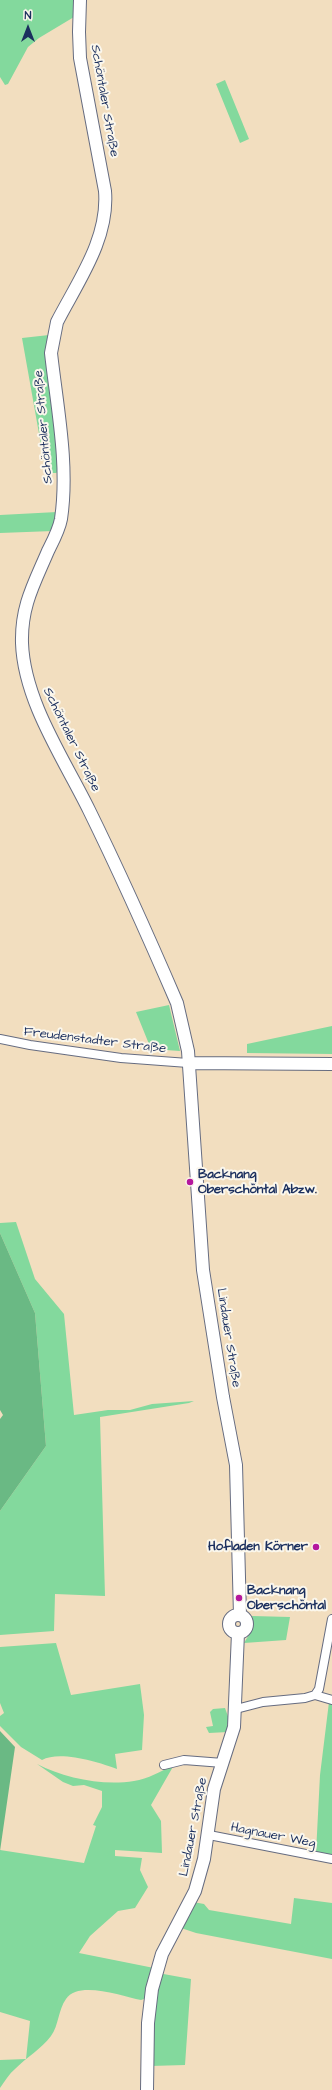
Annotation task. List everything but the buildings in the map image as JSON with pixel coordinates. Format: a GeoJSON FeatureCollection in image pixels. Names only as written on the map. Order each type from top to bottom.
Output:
{"type":"FeatureCollection","features":[{"type":"Feature","properties":{"kind":"street","name":"Schöntaler Straße"},"geometry":{"type":"LineString","coordinates":[[80,0],[78,32],[80,58],[105,191],[106,209],[98,240],[57,322],[53,336],[51,353],[64,482],[62,510],[56,534],[28,595],[25,605],[22,621],[23,657],[29,684],[38,708],[105,842],[176,1003],[188,1051],[188,1064]]}},
{"type":"Feature","properties":{"kind":"street","name":"Freudenstadter Straße"},"geometry":{"type":"LineString","coordinates":[[0,1039],[30,1046],[121,1058],[188,1064]]}},
{"type":"Feature","properties":{"kind":"street"},"geometry":{"type":"LineString","coordinates":[[188,1064],[332,1064]]}},
{"type":"Feature","properties":{"kind":"street","name":"Lindauer Straße"},"geometry":{"type":"LineString","coordinates":[[147,2090],[148,2023],[152,1988],[157,1968],[169,1939],[195,1891],[208,1835],[214,1789],[234,1727],[236,1709],[235,1666],[238,1633],[232,1630],[229,1623],[233,1617],[240,1615],[236,1465],[223,1397],[203,1270],[188,1064]]}},
{"type":"Feature","properties":{"kind":"street"},"geometry":{"type":"LineString","coordinates":[[236,1709],[263,1702],[305,1698],[314,1695],[319,1689],[332,1619]]}},
{"type":"Feature","properties":{"kind":"street"},"geometry":{"type":"LineString","coordinates":[[314,1695],[332,1700]]}},
{"type":"Feature","properties":{"kind":"street"},"geometry":{"type":"LineString","coordinates":[[164,1765],[184,1760],[223,1763]]}},
{"type":"Feature","properties":{"kind":"street","name":"Hagnauer Weg"},"geometry":{"type":"LineString","coordinates":[[208,1835],[332,1859]]}},
{"type":"Feature","properties":{"kind":"green space"},"geometry":{"type":"Polygon","coordinates":[[[0,0],[76,0],[74,17],[39,38],[28,47],[8,84],[5,85],[0,77],[0,0]]]}},
{"type":"Feature","properties":{"kind":"green space"},"geometry":{"type":"Polygon","coordinates":[[[225,80],[249,139],[240,143],[216,84],[225,80]]]}},
{"type":"Feature","properties":{"kind":"green space"},"geometry":{"type":"Polygon","coordinates":[[[49,335],[59,471],[56,473],[46,473],[22,338],[49,335]]]}},
{"type":"Feature","properties":{"kind":"green space"},"geometry":{"type":"Polygon","coordinates":[[[57,512],[53,531],[0,533],[0,515],[57,512]]]}},
{"type":"Feature","properties":{"kind":"green space"},"geometry":{"type":"Polygon","coordinates":[[[169,1005],[180,1051],[151,1049],[136,1012],[169,1005]]]}},
{"type":"Feature","properties":{"kind":"green space"},"geometry":{"type":"Polygon","coordinates":[[[332,1026],[332,1054],[247,1053],[247,1044],[332,1026]]]}},
{"type":"Feature","properties":{"kind":"green space"},"geometry":{"type":"Polygon","coordinates":[[[16,1222],[35,1279],[64,1314],[74,1415],[108,1410],[130,1410],[152,1404],[194,1401],[100,1417],[105,1596],[55,1594],[54,1631],[0,1635],[0,1511],[46,1446],[35,1313],[0,1233],[0,1223],[16,1222]]]}},
{"type":"Feature","properties":{"kind":"green space"},"geometry":{"type":"Polygon","coordinates":[[[0,1233],[35,1313],[46,1446],[0,1511],[0,1419],[3,1415],[0,1410],[0,1233]]]}},
{"type":"Feature","properties":{"kind":"green space"},"geometry":{"type":"Polygon","coordinates":[[[252,1616],[290,1617],[286,1640],[244,1643],[253,1628],[252,1616]]]}},
{"type":"Feature","properties":{"kind":"green space"},"geometry":{"type":"Polygon","coordinates":[[[56,1643],[71,1695],[140,1684],[144,1715],[142,1750],[115,1754],[117,1769],[79,1758],[58,1756],[49,1757],[42,1760],[21,1747],[0,1726],[0,1716],[4,1713],[0,1703],[0,1647],[56,1643]]]}},
{"type":"Feature","properties":{"kind":"green space"},"geometry":{"type":"Polygon","coordinates":[[[329,1702],[332,1703],[332,1857],[316,1853],[320,1775],[329,1702]]]}},
{"type":"Feature","properties":{"kind":"green space"},"geometry":{"type":"Polygon","coordinates":[[[225,1708],[230,1722],[227,1724],[228,1732],[209,1733],[206,1727],[213,1726],[210,1712],[213,1709],[225,1708]]]}},
{"type":"Feature","properties":{"kind":"green space"},"geometry":{"type":"Polygon","coordinates":[[[0,1731],[15,1747],[0,1851],[0,1731]]]}},
{"type":"Feature","properties":{"kind":"green space"},"geometry":{"type":"Polygon","coordinates":[[[37,1764],[71,1777],[96,1782],[122,1782],[139,1780],[174,1765],[151,1805],[161,1821],[162,1853],[115,1850],[115,1856],[142,1858],[140,1870],[148,1887],[135,1908],[118,1911],[90,1936],[79,1953],[154,1968],[147,1998],[141,2000],[101,1991],[90,1990],[72,1993],[63,2003],[56,2027],[51,2036],[43,2045],[13,2071],[0,2088],[0,2060],[26,2059],[30,2021],[0,2012],[0,1850],[84,1863],[96,1826],[93,1825],[102,1807],[102,1791],[84,1785],[73,1786],[63,1782],[37,1764]]]}},
{"type":"Feature","properties":{"kind":"green space"},"geometry":{"type":"Polygon","coordinates":[[[294,1898],[332,1903],[332,1959],[196,1933],[178,1927],[193,1902],[204,1904],[209,1910],[291,1924],[294,1898]]]}},
{"type":"Feature","properties":{"kind":"green space"},"geometry":{"type":"Polygon","coordinates":[[[158,1973],[191,1979],[185,2065],[150,2066],[158,1973]]]}},
{"type":"Feature","properties":{"kind":"place","name":"Backnang Oberschöntal Abzw."},"geometry":{"type":"Point","coordinates":[190,1182]}},
{"type":"Feature","properties":{"kind":"place","name":"Hofladen Körner"},"geometry":{"type":"Point","coordinates":[316,1547]}},
{"type":"Feature","properties":{"kind":"place","name":"Backnang Oberschöntal"},"geometry":{"type":"Point","coordinates":[239,1598]}}]}
